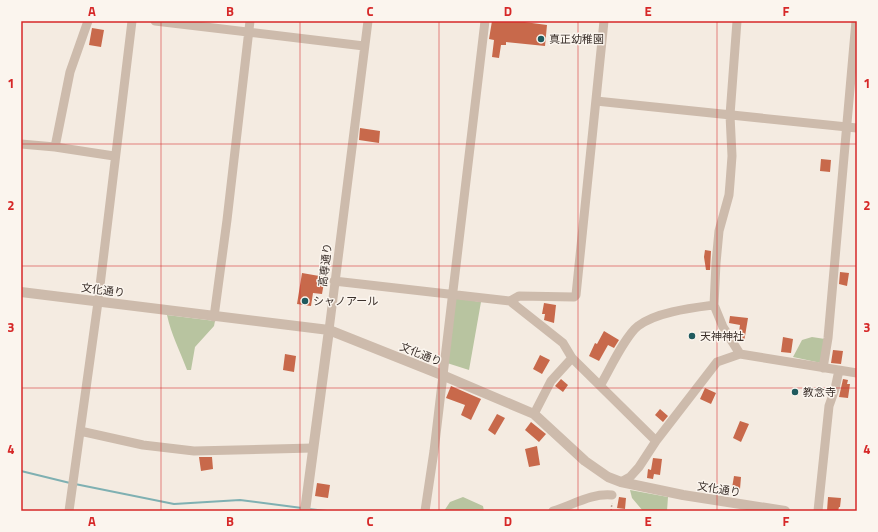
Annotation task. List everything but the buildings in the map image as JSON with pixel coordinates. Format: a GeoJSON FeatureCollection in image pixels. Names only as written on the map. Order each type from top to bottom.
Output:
{"type":"FeatureCollection","features":[{"type":"Feature","properties":{"kind":"street"},"geometry":{"type":"LineString","coordinates":[[55,147],[70,72],[88,21]]}},
{"type":"Feature","properties":{"kind":"street"},"geometry":{"type":"LineString","coordinates":[[69,511],[98,302],[114,156],[132,21]]}},
{"type":"Feature","properties":{"kind":"street"},"geometry":{"type":"LineString","coordinates":[[155,21],[364,46]]}},
{"type":"Feature","properties":{"kind":"street"},"geometry":{"type":"LineString","coordinates":[[214,317],[250,21]]}},
{"type":"Feature","properties":{"kind":"street","name":"高専通り"},"geometry":{"type":"LineString","coordinates":[[306,506],[368,21]]}},
{"type":"Feature","properties":{"kind":"street"},"geometry":{"type":"LineString","coordinates":[[425,511],[434,451],[485,21]]}},
{"type":"Feature","properties":{"kind":"street"},"geometry":{"type":"LineString","coordinates":[[510,301],[519,296],[574,297],[576,294],[604,21]]}},
{"type":"Feature","properties":{"kind":"street"},"geometry":{"type":"LineString","coordinates":[[737,21],[730,114],[732,156],[730,183],[729,195],[719,231],[714,305],[723,327],[740,354]]}},
{"type":"Feature","properties":{"kind":"street"},"geometry":{"type":"LineString","coordinates":[[823,368],[828,338],[856,21]]}},
{"type":"Feature","properties":{"kind":"street"},"geometry":{"type":"LineString","coordinates":[[596,101],[857,128]]}},
{"type":"Feature","properties":{"kind":"street"},"geometry":{"type":"LineString","coordinates":[[21,144],[55,147],[114,156]]}},
{"type":"Feature","properties":{"kind":"street"},"geometry":{"type":"LineString","coordinates":[[334,281],[510,301],[563,343],[572,358],[656,441]]}},
{"type":"Feature","properties":{"kind":"street","name":"文化通り"},"geometry":{"type":"LineString","coordinates":[[21,292],[329,330],[442,375],[534,414],[585,461],[608,477],[620,482],[683,496],[761,509],[785,511]]}},
{"type":"Feature","properties":{"kind":"street"},"geometry":{"type":"LineString","coordinates":[[600,386],[626,341],[637,327],[650,318],[683,310],[714,305]]}},
{"type":"Feature","properties":{"kind":"street"},"geometry":{"type":"LineString","coordinates":[[620,482],[630,477],[639,467],[656,441],[717,362],[740,354],[857,373]]}},
{"type":"Feature","properties":{"kind":"street"},"geometry":{"type":"LineString","coordinates":[[534,414],[551,381],[572,358]]}},
{"type":"Feature","properties":{"kind":"street"},"geometry":{"type":"LineString","coordinates":[[818,511],[829,406],[839,370]]}},
{"type":"Feature","properties":{"kind":"street"},"geometry":{"type":"LineString","coordinates":[[80,431],[143,445],[194,451],[313,448]]}},
{"type":"Feature","properties":{"kind":"street"},"geometry":{"type":"LineString","coordinates":[[553,511],[580,500],[601,494],[612,495]]}},
{"type":"Feature","properties":{"kind":"green space"},"geometry":{"type":"Polygon","coordinates":[[[455,298],[481,302],[469,370],[447,363],[455,298]]]}},
{"type":"Feature","properties":{"kind":"green space"},"geometry":{"type":"Polygon","coordinates":[[[167,315],[215,321],[214,326],[195,347],[191,370],[187,370],[173,336],[167,315]]]}},
{"type":"Feature","properties":{"kind":"green space"},"geometry":{"type":"Polygon","coordinates":[[[812,337],[825,339],[821,363],[793,357],[802,340],[812,337]]]}},
{"type":"Feature","properties":{"kind":"green space"},"geometry":{"type":"Polygon","coordinates":[[[630,490],[668,497],[667,511],[643,511],[632,498],[630,490]]]}},
{"type":"Feature","properties":{"kind":"green space"},"geometry":{"type":"Polygon","coordinates":[[[463,497],[483,506],[484,511],[444,511],[450,502],[463,497]]]}},
{"type":"Feature","properties":{"kind":"waterway"},"geometry":{"type":"LineString","coordinates":[[21,471],[70,483]]}},
{"type":"Feature","properties":{"kind":"waterway"},"geometry":{"type":"LineString","coordinates":[[75,484],[174,504],[240,500],[302,508]]}},
{"type":"Feature","properties":{"kind":"waterway"},"geometry":{"type":"LineString","coordinates":[[308,509],[327,511]]}},
{"type":"Feature","properties":{"kind":"place","name":"真正幼稚園"},"geometry":{"type":"Point","coordinates":[541,39]}},
{"type":"Feature","properties":{"kind":"place","name":"シャノアール"},"geometry":{"type":"Point","coordinates":[305,301]}},
{"type":"Feature","properties":{"kind":"place","name":"天神神社"},"geometry":{"type":"Point","coordinates":[692,336]}},
{"type":"Feature","properties":{"kind":"place","name":"教念寺"},"geometry":{"type":"Point","coordinates":[795,392]}}]}
